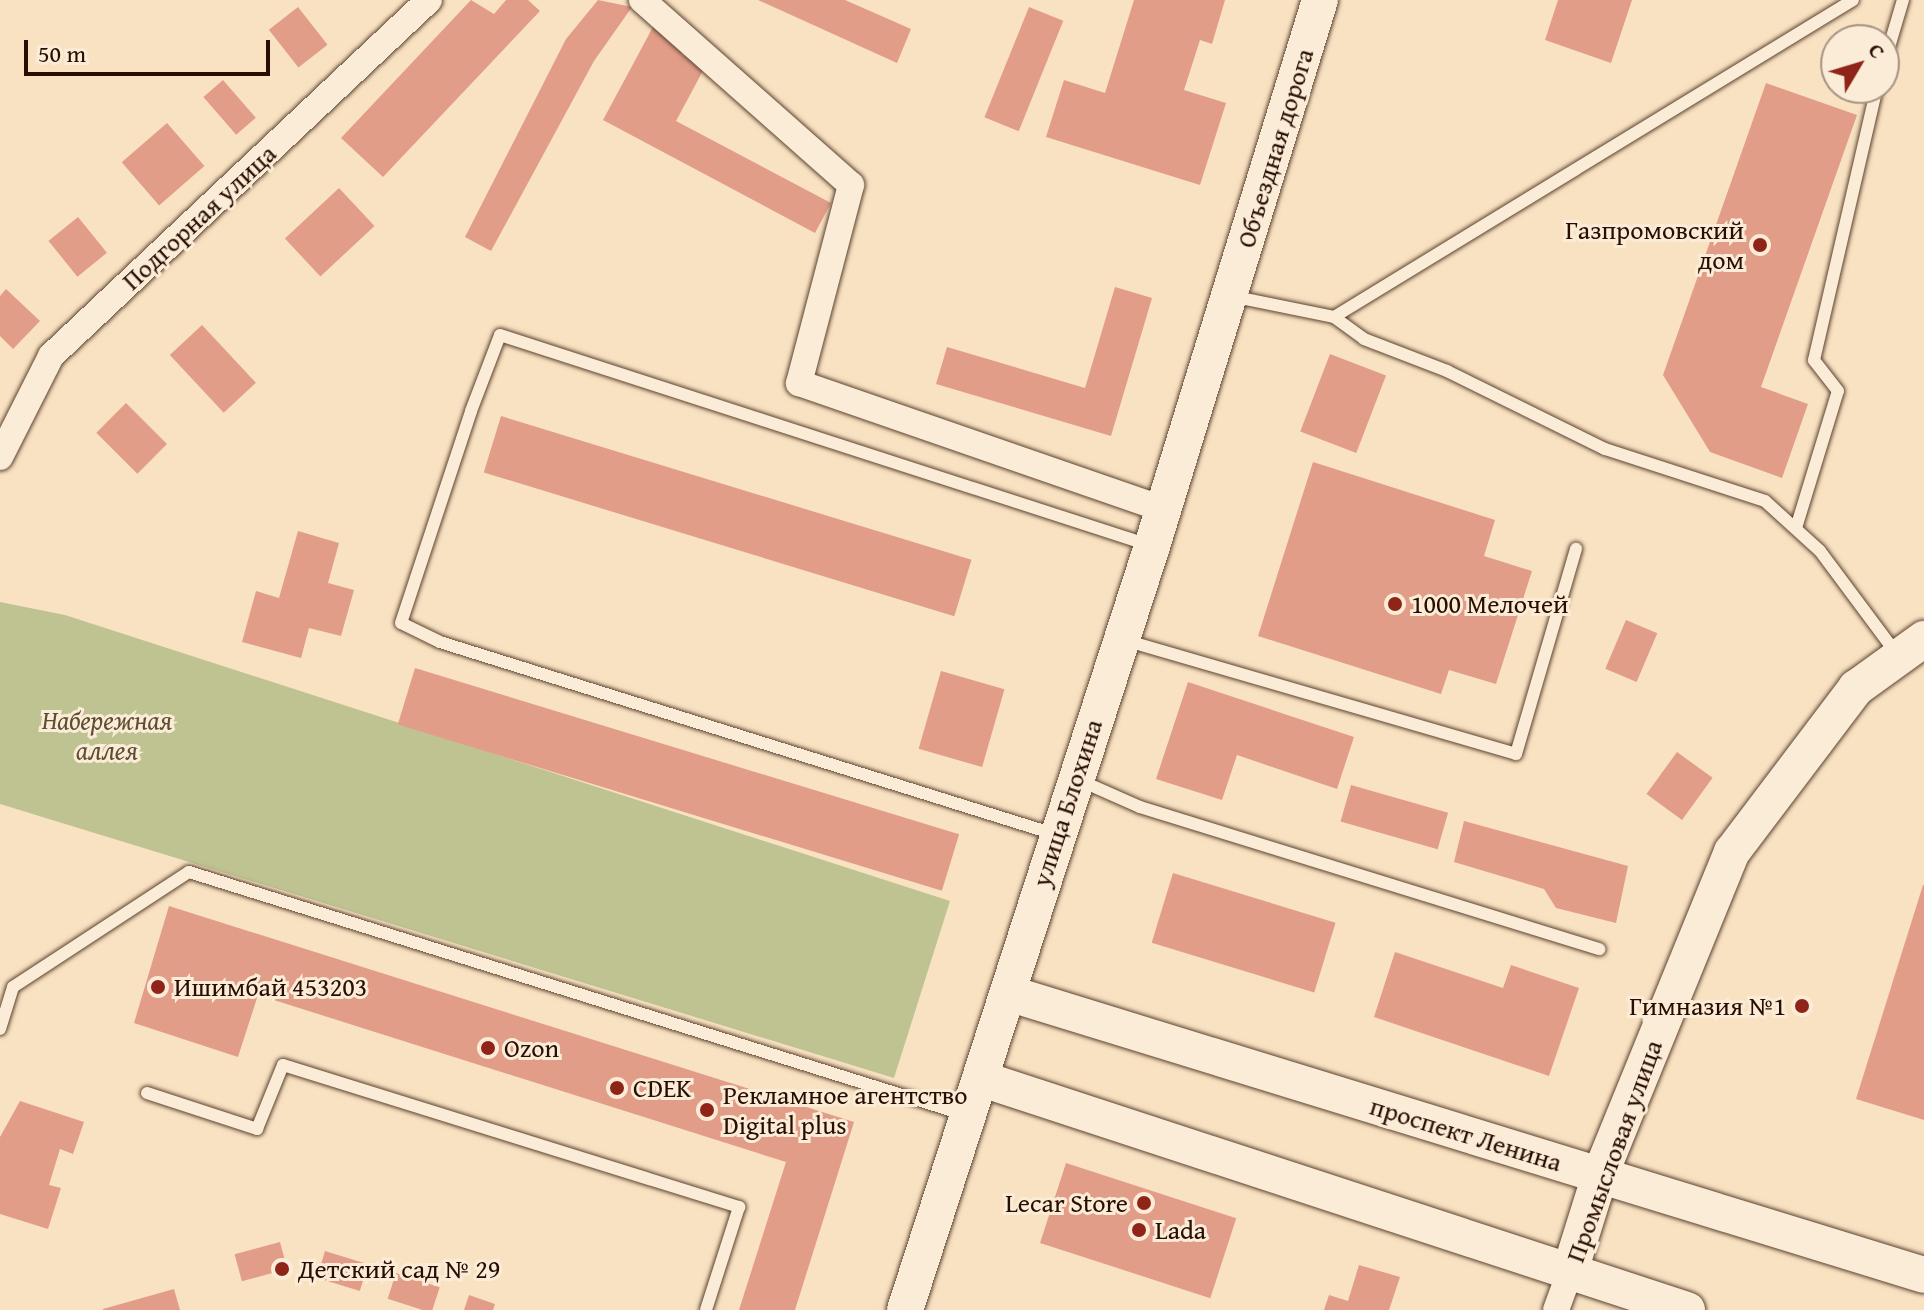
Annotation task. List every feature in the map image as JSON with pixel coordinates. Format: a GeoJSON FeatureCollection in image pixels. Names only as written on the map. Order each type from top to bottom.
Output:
{"type":"FeatureCollection","features":[{"type":"Feature","properties":{"kind":"street","name":"Подгорная улица"},"geometry":{"type":"LineString","coordinates":[[0,457],[51,356],[429,0]]}},
{"type":"Feature","properties":{"kind":"street"},"geometry":{"type":"LineString","coordinates":[[642,0],[851,185],[799,383],[1163,509]]}},
{"type":"Feature","properties":{"kind":"street","name":"Объездная дорога"},"geometry":{"type":"LineString","coordinates":[[1231,296],[1320,0]]}},
{"type":"Feature","properties":{"kind":"street","name":"улица Блохина"},"geometry":{"type":"LineString","coordinates":[[905,1310],[982,1079],[1075,778],[1231,296]]}},
{"type":"Feature","properties":{"kind":"street","name":"Промысловая улица"},"geometry":{"type":"LineString","coordinates":[[1569,1274],[1600,1175],[1732,852],[1856,688],[1911,647]]}},
{"type":"Feature","properties":{"kind":"street","name":"проспект Ленина"},"geometry":{"type":"LineString","coordinates":[[1008,993],[1924,1275]]}},
{"type":"Feature","properties":{"kind":"street"},"geometry":{"type":"LineString","coordinates":[[982,1079],[1569,1274],[1687,1310]]}},
{"type":"Feature","properties":{"kind":"street"},"geometry":{"type":"LineString","coordinates":[[1556,1310],[1569,1274]]}},
{"type":"Feature","properties":{"kind":"lane"},"geometry":{"type":"LineString","coordinates":[[1334,317],[1853,0]]}},
{"type":"Feature","properties":{"kind":"lane"},"geometry":{"type":"LineString","coordinates":[[1896,24],[1903,0]]}},
{"type":"Feature","properties":{"kind":"lane"},"geometry":{"type":"LineString","coordinates":[[1796,528],[1838,391],[1814,360],[1873,104]]}},
{"type":"Feature","properties":{"kind":"lane"},"geometry":{"type":"LineString","coordinates":[[1231,296],[1334,317],[1364,339],[1447,371],[1605,449],[1765,501],[1820,551],[1911,647]]}},
{"type":"Feature","properties":{"kind":"lane"},"geometry":{"type":"LineString","coordinates":[[1057,835],[440,642],[401,623],[471,411],[500,335],[1152,546]]}},
{"type":"Feature","properties":{"kind":"lane"},"geometry":{"type":"LineString","coordinates":[[1121,639],[1516,754],[1576,549]]}},
{"type":"Feature","properties":{"kind":"lane"},"geometry":{"type":"LineString","coordinates":[[1075,778],[1140,807],[1600,949]]}},
{"type":"Feature","properties":{"kind":"lane"},"geometry":{"type":"LineString","coordinates":[[0,1029],[13,987],[189,872],[969,1116]]}},
{"type":"Feature","properties":{"kind":"lane"},"geometry":{"type":"LineString","coordinates":[[147,1093],[257,1129],[283,1065],[739,1207],[706,1310]]}},
{"type":"Feature","properties":{"kind":"green space","name":"Набережная аллея"},"geometry":{"type":"Polygon","coordinates":[[[0,602],[65,615],[950,901],[894,1078],[0,804],[0,602]]]}},
{"type":"Feature","properties":{"kind":"building"},"geometry":{"type":"Polygon","coordinates":[[[471,0],[494,14],[506,0],[528,0],[540,11],[383,177],[341,138],[471,0]]]}},
{"type":"Feature","properties":{"kind":"building"},"geometry":{"type":"Polygon","coordinates":[[[598,0],[632,7],[594,61],[491,251],[465,237],[566,39],[598,0]]]}},
{"type":"Feature","properties":{"kind":"building"},"geometry":{"type":"Polygon","coordinates":[[[758,0],[845,0],[911,29],[897,63],[758,0]]]}},
{"type":"Feature","properties":{"kind":"building"},"geometry":{"type":"Polygon","coordinates":[[[1134,0],[1225,0],[1212,44],[1200,40],[1184,90],[1226,103],[1200,185],[1046,137],[1064,80],[1105,93],[1134,0]]]}},
{"type":"Feature","properties":{"kind":"building"},"geometry":{"type":"Polygon","coordinates":[[[1558,0],[1632,0],[1611,63],[1545,40],[1558,0]]]}},
{"type":"Feature","properties":{"kind":"building"},"geometry":{"type":"Polygon","coordinates":[[[298,7],[328,45],[298,68],[269,30],[298,7]]]}},
{"type":"Feature","properties":{"kind":"building"},"geometry":{"type":"Polygon","coordinates":[[[1029,7],[1063,21],[1019,131],[984,117],[1029,7]]]}},
{"type":"Feature","properties":{"kind":"building"},"geometry":{"type":"Polygon","coordinates":[[[654,25],[687,42],[681,54],[705,67],[676,121],[831,203],[815,233],[603,120],[654,25]]]}},
{"type":"Feature","properties":{"kind":"building"},"geometry":{"type":"Polygon","coordinates":[[[223,80],[256,118],[236,135],[203,97],[223,80]]]}},
{"type":"Feature","properties":{"kind":"building","name":"Газпромовский дом"},"geometry":{"type":"Polygon","coordinates":[[[1766,83],[1857,115],[1761,387],[1808,404],[1782,478],[1710,452],[1663,375],[1766,83]]]}},
{"type":"Feature","properties":{"kind":"building"},"geometry":{"type":"Polygon","coordinates":[[[167,123],[204,166],[159,205],[122,162],[167,123]]]}},
{"type":"Feature","properties":{"kind":"building"},"geometry":{"type":"Polygon","coordinates":[[[339,188],[374,226],[320,276],[285,238],[339,188]]]}},
{"type":"Feature","properties":{"kind":"building"},"geometry":{"type":"Polygon","coordinates":[[[78,217],[107,253],[77,277],[48,241],[78,217]]]}},
{"type":"Feature","properties":{"kind":"building"},"geometry":{"type":"Polygon","coordinates":[[[1115,287],[1152,298],[1111,436],[936,384],[947,347],[1085,388],[1115,287]]]}},
{"type":"Feature","properties":{"kind":"building"},"geometry":{"type":"Polygon","coordinates":[[[6,289],[40,321],[13,349],[0,336],[0,296],[6,289]]]}},
{"type":"Feature","properties":{"kind":"building"},"geometry":{"type":"Polygon","coordinates":[[[202,325],[256,383],[224,413],[170,355],[202,325]]]}},
{"type":"Feature","properties":{"kind":"building"},"geometry":{"type":"Polygon","coordinates":[[[1330,354],[1386,376],[1356,453],[1300,431],[1330,354]]]}},
{"type":"Feature","properties":{"kind":"building"},"geometry":{"type":"Polygon","coordinates":[[[126,403],[167,444],[137,474],[96,433],[126,403]]]}},
{"type":"Feature","properties":{"kind":"building"},"geometry":{"type":"Polygon","coordinates":[[[501,416],[972,560],[954,616],[484,472],[501,416]]]}},
{"type":"Feature","properties":{"kind":"building","name":"1000 Мелочей"},"geometry":{"type":"Polygon","coordinates":[[[1313,462],[1495,520],[1484,556],[1532,571],[1496,684],[1449,670],[1441,694],[1258,636],[1313,462]]]}},
{"type":"Feature","properties":{"kind":"building"},"geometry":{"type":"Polygon","coordinates":[[[298,531],[339,543],[328,583],[354,590],[341,636],[309,628],[301,658],[242,642],[256,591],[279,598],[298,531]]]}},
{"type":"Feature","properties":{"kind":"building"},"geometry":{"type":"Polygon","coordinates":[[[1626,620],[1657,633],[1637,682],[1605,669],[1626,620]]]}},
{"type":"Feature","properties":{"kind":"building"},"geometry":{"type":"Polygon","coordinates":[[[415,668],[959,834],[942,891],[398,724],[415,668]]]}},
{"type":"Feature","properties":{"kind":"building"},"geometry":{"type":"Polygon","coordinates":[[[941,671],[1004,689],[982,767],[919,749],[941,671]]]}},
{"type":"Feature","properties":{"kind":"building"},"geometry":{"type":"Polygon","coordinates":[[[1188,682],[1354,737],[1337,789],[1237,755],[1222,800],[1156,779],[1188,682]]]}},
{"type":"Feature","properties":{"kind":"building"},"geometry":{"type":"Polygon","coordinates":[[[1677,752],[1713,778],[1682,820],[1646,794],[1677,752]]]}},
{"type":"Feature","properties":{"kind":"building"},"geometry":{"type":"Polygon","coordinates":[[[1351,785],[1448,813],[1438,849],[1341,822],[1351,785]]]}},
{"type":"Feature","properties":{"kind":"building"},"geometry":{"type":"Polygon","coordinates":[[[1464,821],[1628,866],[1616,923],[1556,908],[1544,889],[1454,862],[1464,821]]]}},
{"type":"Feature","properties":{"kind":"building"},"geometry":{"type":"Polygon","coordinates":[[[1173,873],[1336,923],[1314,993],[1152,943],[1173,873]]]}},
{"type":"Feature","properties":{"kind":"building"},"geometry":{"type":"Polygon","coordinates":[[[1924,885],[1924,1120],[1856,1099],[1924,885]]]}},
{"type":"Feature","properties":{"kind":"building"},"geometry":{"type":"Polygon","coordinates":[[[169,906],[854,1122],[795,1310],[739,1310],[786,1162],[258,995],[238,1057],[134,1023],[169,906]]]}},
{"type":"Feature","properties":{"kind":"building"},"geometry":{"type":"Polygon","coordinates":[[[1395,952],[1503,988],[1511,965],[1579,988],[1549,1076],[1374,1017],[1395,952]]]}},
{"type":"Feature","properties":{"kind":"building"},"geometry":{"type":"Polygon","coordinates":[[[20,1101],[84,1122],[73,1154],[60,1149],[49,1185],[61,1188],[48,1229],[0,1214],[0,1137],[20,1101]]]}},
{"type":"Feature","properties":{"kind":"building","name":"Lada"},"geometry":{"type":"Polygon","coordinates":[[[1066,1163],[1236,1218],[1210,1298],[1040,1243],[1066,1163]]]}},
{"type":"Feature","properties":{"kind":"building"},"geometry":{"type":"Polygon","coordinates":[[[280,1242],[287,1269],[242,1281],[235,1254],[280,1242]]]}},
{"type":"Feature","properties":{"kind":"building"},"geometry":{"type":"Polygon","coordinates":[[[325,1251],[368,1264],[360,1291],[317,1278],[325,1251]]]}},
{"type":"Feature","properties":{"kind":"building"},"geometry":{"type":"Polygon","coordinates":[[[1359,1265],[1400,1277],[1389,1310],[1324,1310],[1329,1295],[1348,1301],[1359,1265]]]}},
{"type":"Feature","properties":{"kind":"building"},"geometry":{"type":"Polygon","coordinates":[[[396,1273],[440,1287],[432,1310],[423,1310],[388,1299],[396,1273]]]}},
{"type":"Feature","properties":{"kind":"building"},"geometry":{"type":"Polygon","coordinates":[[[174,1289],[180,1310],[103,1310],[103,1309],[174,1289]]]}},
{"type":"Feature","properties":{"kind":"building"},"geometry":{"type":"Polygon","coordinates":[[[469,1295],[495,1304],[493,1310],[464,1310],[469,1295]]]}},
{"type":"Feature","properties":{"kind":"place","name":"Газпромовский дом"},"geometry":{"type":"Point","coordinates":[1760,245]}},
{"type":"Feature","properties":{"kind":"place","name":"1000 Мелочей"},"geometry":{"type":"Point","coordinates":[1395,604]}},
{"type":"Feature","properties":{"kind":"place","name":"Ишимбай 453203"},"geometry":{"type":"Point","coordinates":[158,987]}},
{"type":"Feature","properties":{"kind":"place","name":"Гимназия №1"},"geometry":{"type":"Point","coordinates":[1802,1006]}},
{"type":"Feature","properties":{"kind":"place","name":"Ozon"},"geometry":{"type":"Point","coordinates":[488,1048]}},
{"type":"Feature","properties":{"kind":"place","name":"CDEK"},"geometry":{"type":"Point","coordinates":[617,1088]}},
{"type":"Feature","properties":{"kind":"place","name":"Рекламное агентство Digital plus"},"geometry":{"type":"Point","coordinates":[707,1110]}},
{"type":"Feature","properties":{"kind":"place","name":"Lecar Store"},"geometry":{"type":"Point","coordinates":[1144,1203]}},
{"type":"Feature","properties":{"kind":"place","name":"Lada"},"geometry":{"type":"Point","coordinates":[1139,1230]}},
{"type":"Feature","properties":{"kind":"place","name":"Детский сад № 29"},"geometry":{"type":"Point","coordinates":[282,1269]}}]}
